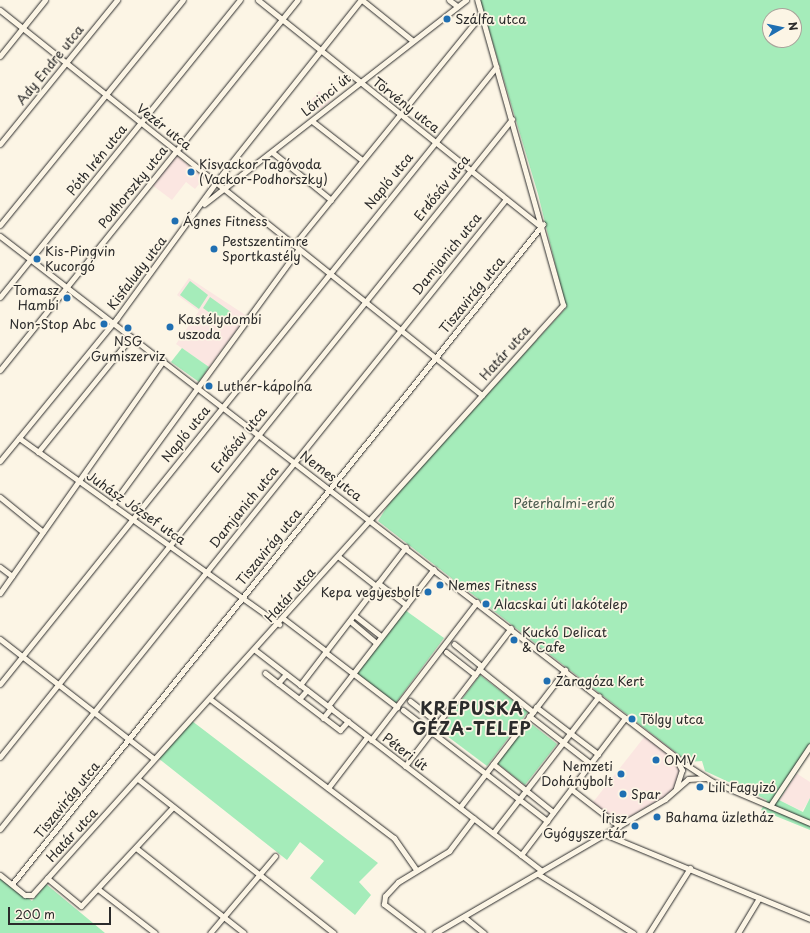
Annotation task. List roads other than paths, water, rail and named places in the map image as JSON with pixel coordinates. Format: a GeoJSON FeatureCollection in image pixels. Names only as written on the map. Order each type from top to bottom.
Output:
{"type":"FeatureCollection","features":[{"type":"Feature","properties":{"kind":"street"},"geometry":{"type":"LineString","coordinates":[[0,56],[45,0]]}},
{"type":"Feature","properties":{"kind":"street","name":"Ady Endre utca"},"geometry":{"type":"LineString","coordinates":[[0,144],[117,0]]}},
{"type":"Feature","properties":{"kind":"street"},"geometry":{"type":"LineString","coordinates":[[0,225],[183,0]]}},
{"type":"Feature","properties":{"kind":"street","name":"Póth Irén utca"},"geometry":{"type":"LineString","coordinates":[[0,297],[240,0]]}},
{"type":"Feature","properties":{"kind":"street","name":"Törvény utca"},"geometry":{"type":"LineString","coordinates":[[258,0],[506,199],[542,225]]}},
{"type":"Feature","properties":{"kind":"street","name":"Podhorszky utca"},"geometry":{"type":"LineString","coordinates":[[0,370],[298,0]]}},
{"type":"Feature","properties":{"kind":"street"},"geometry":{"type":"LineString","coordinates":[[362,0],[413,41]]}},
{"type":"Feature","properties":{"kind":"street","name":"Kisfaludy utca"},"geometry":{"type":"LineString","coordinates":[[0,461],[113,323],[200,207],[216,182],[362,0]]}},
{"type":"Feature","properties":{"kind":"street"},"geometry":{"type":"LineString","coordinates":[[449,0],[457,6]]}},
{"type":"Feature","properties":{"kind":"street","name":"Lőrinci út"},"geometry":{"type":"LineString","coordinates":[[200,207],[466,0]]}},
{"type":"Feature","properties":{"kind":"street"},"geometry":{"type":"LineString","coordinates":[[477,0],[542,225]]}},
{"type":"Feature","properties":{"kind":"street","name":"Vezér utca"},"geometry":{"type":"LineString","coordinates":[[0,10],[294,245],[330,272],[482,395]]}},
{"type":"Feature","properties":{"kind":"street"},"geometry":{"type":"LineString","coordinates":[[294,245],[481,15]]}},
{"type":"Feature","properties":{"kind":"street","name":"Napló utca"},"geometry":{"type":"LineString","coordinates":[[0,684],[496,67]]}},
{"type":"Feature","properties":{"kind":"street","name":"Erdősáv utca"},"geometry":{"type":"LineString","coordinates":[[0,757],[512,119]]}},
{"type":"Feature","properties":{"kind":"street"},"geometry":{"type":"LineString","coordinates":[[312,121],[362,160]]}},
{"type":"Feature","properties":{"kind":"street"},"geometry":{"type":"LineString","coordinates":[[272,152],[331,200]]}},
{"type":"Feature","properties":{"kind":"street","name":"Damjanich utca"},"geometry":{"type":"LineString","coordinates":[[0,829],[94,713],[205,571],[506,199]]}},
{"type":"Feature","properties":{"kind":"street","name":"Határ utca"},"geometry":{"type":"LineString","coordinates":[[12,884],[29,897],[284,619],[563,305],[542,225]]}},
{"type":"Feature","properties":{"kind":"street","name":"Tiszavirág utca"},"geometry":{"type":"LineString","coordinates":[[12,884],[130,740],[329,489],[542,225]]}},
{"type":"Feature","properties":{"kind":"street","name":"Nemes utca"},"geometry":{"type":"LineString","coordinates":[[0,236],[371,520],[599,696],[625,718],[706,778]]}},
{"type":"Feature","properties":{"kind":"street"},"geometry":{"type":"LineString","coordinates":[[112,504],[300,249]]}},
{"type":"Feature","properties":{"kind":"street"},"geometry":{"type":"LineString","coordinates":[[38,452],[131,337]]}},
{"type":"Feature","properties":{"kind":"street"},"geometry":{"type":"LineString","coordinates":[[0,594],[162,361]]}},
{"type":"Feature","properties":{"kind":"street","name":"Juhász József utca"},"geometry":{"type":"LineString","coordinates":[[19,438],[279,624]]}},
{"type":"Feature","properties":{"kind":"street"},"geometry":{"type":"LineString","coordinates":[[0,497],[43,532]]}},
{"type":"Feature","properties":{"kind":"street"},"geometry":{"type":"LineString","coordinates":[[300,685],[406,547]]}},
{"type":"Feature","properties":{"kind":"street"},"geometry":{"type":"LineString","coordinates":[[339,557],[406,605]]}},
{"type":"Feature","properties":{"kind":"street"},"geometry":{"type":"LineString","coordinates":[[0,567],[12,576]]}},
{"type":"Feature","properties":{"kind":"street"},"geometry":{"type":"LineString","coordinates":[[323,718],[329,707],[381,636],[434,569]]}},
{"type":"Feature","properties":{"kind":"street"},"geometry":{"type":"LineString","coordinates":[[328,788],[397,706],[477,602]]}},
{"type":"Feature","properties":{"kind":"street"},"geometry":{"type":"LineString","coordinates":[[354,615],[381,636]]}},
{"type":"Feature","properties":{"kind":"street"},"geometry":{"type":"LineString","coordinates":[[284,619],[353,674],[397,706]]}},
{"type":"Feature","properties":{"kind":"street"},"geometry":{"type":"LineString","coordinates":[[350,621],[376,643]]}},
{"type":"Feature","properties":{"kind":"street"},"geometry":{"type":"LineString","coordinates":[[405,766],[511,628]]}},
{"type":"Feature","properties":{"kind":"street"},"geometry":{"type":"LineString","coordinates":[[0,639],[154,759]]}},
{"type":"Feature","properties":{"kind":"street"},"geometry":{"type":"LineString","coordinates":[[454,644],[532,712],[563,743],[591,764]]}},
{"type":"Feature","properties":{"kind":"street","name":"Péteri út"},"geometry":{"type":"LineString","coordinates":[[255,650],[494,833],[540,873],[633,933]]}},
{"type":"Feature","properties":{"kind":"street"},"geometry":{"type":"LineString","coordinates":[[446,652],[475,675]]}},
{"type":"Feature","properties":{"kind":"street"},"geometry":{"type":"LineString","coordinates":[[460,807],[565,670]]}},
{"type":"Feature","properties":{"kind":"street"},"geometry":{"type":"LineString","coordinates":[[265,673],[341,730],[348,722]]}},
{"type":"Feature","properties":{"kind":"street"},"geometry":{"type":"LineString","coordinates":[[278,683],[286,674]]}},
{"type":"Feature","properties":{"kind":"street"},"geometry":{"type":"LineString","coordinates":[[299,699],[307,690]]}},
{"type":"Feature","properties":{"kind":"street"},"geometry":{"type":"LineString","coordinates":[[494,833],[599,696]]}},
{"type":"Feature","properties":{"kind":"street"},"geometry":{"type":"LineString","coordinates":[[210,699],[394,838],[416,870]]}},
{"type":"Feature","properties":{"kind":"street"},"geometry":{"type":"LineString","coordinates":[[410,701],[438,723]]}},
{"type":"Feature","properties":{"kind":"street"},"geometry":{"type":"LineString","coordinates":[[403,710],[520,799],[546,821]]}},
{"type":"Feature","properties":{"kind":"street"},"geometry":{"type":"LineString","coordinates":[[532,712],[570,733],[598,754]]}},
{"type":"Feature","properties":{"kind":"street"},"geometry":{"type":"LineString","coordinates":[[521,855],[625,718]]}},
{"type":"Feature","properties":{"kind":"street","name":"Nemes utca"},"geometry":{"type":"LineString","coordinates":[[648,735],[676,758],[682,773]]}},
{"type":"Feature","properties":{"kind":"street"},"geometry":{"type":"LineString","coordinates":[[770,806],[810,746]]}},
{"type":"Feature","properties":{"kind":"street"},"geometry":{"type":"LineString","coordinates":[[493,764],[553,812]]}},
{"type":"Feature","properties":{"kind":"street"},"geometry":{"type":"LineString","coordinates":[[675,791],[682,773],[692,768]]}},
{"type":"Feature","properties":{"kind":"street"},"geometry":{"type":"LineString","coordinates":[[435,933],[540,873],[675,791],[690,778],[692,768]]}},
{"type":"Feature","properties":{"kind":"street"},"geometry":{"type":"LineString","coordinates":[[682,773],[690,778],[706,778],[810,823]]}},
{"type":"Feature","properties":{"kind":"street"},"geometry":{"type":"LineString","coordinates":[[138,779],[334,933]]}},
{"type":"Feature","properties":{"kind":"street"},"geometry":{"type":"LineString","coordinates":[[571,789],[619,826]]}},
{"type":"Feature","properties":{"kind":"street"},"geometry":{"type":"LineString","coordinates":[[47,878],[82,906],[173,807]]}},
{"type":"Feature","properties":{"kind":"street"},"geometry":{"type":"LineString","coordinates":[[422,933],[384,904],[385,896],[416,870],[449,850],[474,818]]}},
{"type":"Feature","properties":{"kind":"street"},"geometry":{"type":"LineString","coordinates":[[604,834],[809,917]]}},
{"type":"Feature","properties":{"kind":"street"},"geometry":{"type":"LineString","coordinates":[[136,848],[244,933]]}},
{"type":"Feature","properties":{"kind":"street"},"geometry":{"type":"LineString","coordinates":[[210,933],[258,874],[275,856]]}},
{"type":"Feature","properties":{"kind":"street"},"geometry":{"type":"LineString","coordinates":[[648,933],[690,868]]}},
{"type":"Feature","properties":{"kind":"street"},"geometry":{"type":"LineString","coordinates":[[0,875],[12,884]]}},
{"type":"Feature","properties":{"kind":"street"},"geometry":{"type":"LineString","coordinates":[[98,889],[155,933]]}},
{"type":"Feature","properties":{"kind":"street"},"geometry":{"type":"LineString","coordinates":[[738,933],[759,898]]}},
{"type":"Feature","properties":{"kind":"street"},"geometry":{"type":"LineString","coordinates":[[464,917],[484,933]]}},
{"type":"Feature","properties":{"kind":"place","name":"Szálfa utca"},"geometry":{"type":"Point","coordinates":[447,19]}},
{"type":"Feature","properties":{"kind":"place","name":"Kisvackor Tagóvoda (Vackor-Podhorszky)"},"geometry":{"type":"Point","coordinates":[191,172]}},
{"type":"Feature","properties":{"kind":"place","name":"Ágnes Fitness"},"geometry":{"type":"Point","coordinates":[175,221]}},
{"type":"Feature","properties":{"kind":"place","name":"Pestszentimre Sportkastély"},"geometry":{"type":"Point","coordinates":[214,249]}},
{"type":"Feature","properties":{"kind":"place","name":"Kis-Pingvin Kucorgó"},"geometry":{"type":"Point","coordinates":[37,259]}},
{"type":"Feature","properties":{"kind":"place","name":"Tomasz Hambi"},"geometry":{"type":"Point","coordinates":[67,298]}},
{"type":"Feature","properties":{"kind":"place","name":"Non-Stop Abc"},"geometry":{"type":"Point","coordinates":[104,324]}},
{"type":"Feature","properties":{"kind":"place","name":"Kastélydombi uszoda"},"geometry":{"type":"Point","coordinates":[170,327]}},
{"type":"Feature","properties":{"kind":"place","name":"NSG Gumiszerviz"},"geometry":{"type":"Point","coordinates":[128,328]}},
{"type":"Feature","properties":{"kind":"place","name":"Luther-kápolna"},"geometry":{"type":"Point","coordinates":[209,386]}},
{"type":"Feature","properties":{"kind":"place","name":"Nemes Fitness"},"geometry":{"type":"Point","coordinates":[440,585]}},
{"type":"Feature","properties":{"kind":"place","name":"Kepa vegyesbolt"},"geometry":{"type":"Point","coordinates":[428,592]}},
{"type":"Feature","properties":{"kind":"place","name":"Alacskai úti lakótelep"},"geometry":{"type":"Point","coordinates":[486,604]}},
{"type":"Feature","properties":{"kind":"place","name":"Kuckó Delicat & Cafe"},"geometry":{"type":"Point","coordinates":[514,640]}},
{"type":"Feature","properties":{"kind":"place","name":"Zaragóza Kert"},"geometry":{"type":"Point","coordinates":[547,681]}},
{"type":"Feature","properties":{"kind":"place","name":"Tölgy utca"},"geometry":{"type":"Point","coordinates":[632,719]}},
{"type":"Feature","properties":{"kind":"place","name":"OMV"},"geometry":{"type":"Point","coordinates":[656,760]}},
{"type":"Feature","properties":{"kind":"place","name":"Nemzeti Dohánybolt"},"geometry":{"type":"Point","coordinates":[621,774]}},
{"type":"Feature","properties":{"kind":"place","name":"Lili Fagyizó"},"geometry":{"type":"Point","coordinates":[700,787]}},
{"type":"Feature","properties":{"kind":"place","name":"Spar"},"geometry":{"type":"Point","coordinates":[623,794]}},
{"type":"Feature","properties":{"kind":"place","name":"Bahama üzletház"},"geometry":{"type":"Point","coordinates":[657,817]}},
{"type":"Feature","properties":{"kind":"place","name":"Írisz Gyógyszertár"},"geometry":{"type":"Point","coordinates":[635,826]}},
{"type":"Feature","properties":{"kind":"district","name":"KREPUSKA GÉZA-TELEP"},"geometry":{"type":"Point","coordinates":[472,719]}},
{"type":"Feature","properties":{"kind":"park label","name":"Péterhalmi-erdő"},"geometry":{"type":"Point","coordinates":[564,503]}}]}
